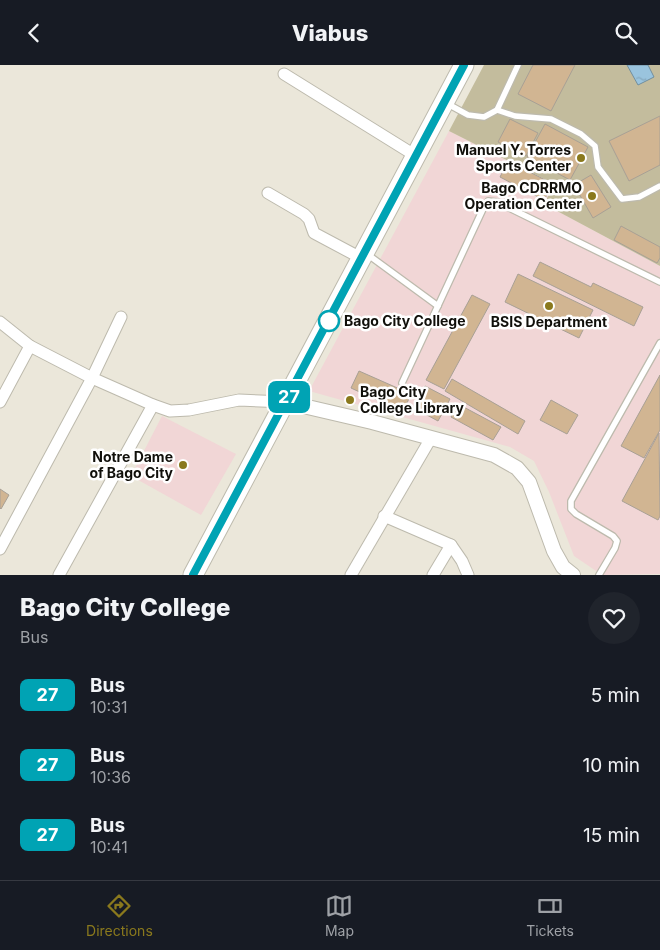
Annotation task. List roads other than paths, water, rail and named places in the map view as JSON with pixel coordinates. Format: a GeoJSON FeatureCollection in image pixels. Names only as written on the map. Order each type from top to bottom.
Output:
{"type":"FeatureCollection","features":[{"type":"Feature","properties":{"kind":"highway"},"geometry":{"type":"LineString","coordinates":[[193,575],[464,65]]}},
{"type":"Feature","properties":{"kind":"street"},"geometry":{"type":"LineString","coordinates":[[284,74],[416,156]]}},
{"type":"Feature","properties":{"kind":"street"},"geometry":{"type":"LineString","coordinates":[[268,193],[309,219],[314,233],[363,255]]}},
{"type":"Feature","properties":{"kind":"street"},"geometry":{"type":"LineString","coordinates":[[0,549],[92,378],[121,317]]}},
{"type":"Feature","properties":{"kind":"street"},"geometry":{"type":"LineString","coordinates":[[0,322],[30,346],[92,378],[170,411],[189,410],[239,400],[286,402],[372,421],[494,455],[516,468],[529,482],[554,551],[563,567],[573,575]]}},
{"type":"Feature","properties":{"kind":"street"},"geometry":{"type":"LineString","coordinates":[[0,402],[30,346]]}},
{"type":"Feature","properties":{"kind":"street"},"geometry":{"type":"LineString","coordinates":[[59,575],[153,405]]}},
{"type":"Feature","properties":{"kind":"street"},"geometry":{"type":"LineString","coordinates":[[351,575],[431,438]]}},
{"type":"Feature","properties":{"kind":"street"},"geometry":{"type":"LineString","coordinates":[[384,516],[451,545],[462,561],[468,575]]}},
{"type":"Feature","properties":{"kind":"street"},"geometry":{"type":"LineString","coordinates":[[433,575],[451,545]]}},
{"type":"Feature","properties":{"kind":"lane"},"geometry":{"type":"LineString","coordinates":[[444,102],[468,115],[484,117],[497,110],[518,65]]}},
{"type":"Feature","properties":{"kind":"lane"},"geometry":{"type":"LineString","coordinates":[[497,110],[515,116],[551,119],[581,134],[595,146],[598,167],[622,199],[639,197],[660,186]]}},
{"type":"Feature","properties":{"kind":"lane"},"geometry":{"type":"LineString","coordinates":[[402,383],[488,201],[497,202],[660,282]]}},
{"type":"Feature","properties":{"kind":"lane"},"geometry":{"type":"LineString","coordinates":[[363,255],[438,305]]}},
{"type":"Feature","properties":{"kind":"lane"},"geometry":{"type":"LineString","coordinates":[[599,575],[615,548],[617,541],[613,536],[576,514],[571,509],[571,501],[660,343]]}},
{"type":"Feature","properties":{"kind":"water"},"geometry":{"type":"Polygon","coordinates":[[[627,65],[648,65],[654,77],[638,85],[627,65]]]}},
{"type":"Feature","properties":{"kind":"place","name":"Manuel Y. Torres Sports Center"},"geometry":{"type":"Point","coordinates":[581,158]}},
{"type":"Feature","properties":{"kind":"place","name":"Bago CDRRMO Operation Center"},"geometry":{"type":"Point","coordinates":[592,196]}},
{"type":"Feature","properties":{"kind":"place","name":"BSIS Department"},"geometry":{"type":"Point","coordinates":[549,306]}},
{"type":"Feature","properties":{"kind":"place","name":"Bago City College"},"geometry":{"type":"Point","coordinates":[329,321]}},
{"type":"Feature","properties":{"kind":"place","name":"Bago City College Library"},"geometry":{"type":"Point","coordinates":[350,400]}},
{"type":"Feature","properties":{"kind":"place","name":"Notre Dame of Bago City"},"geometry":{"type":"Point","coordinates":[183,465]}}]}
